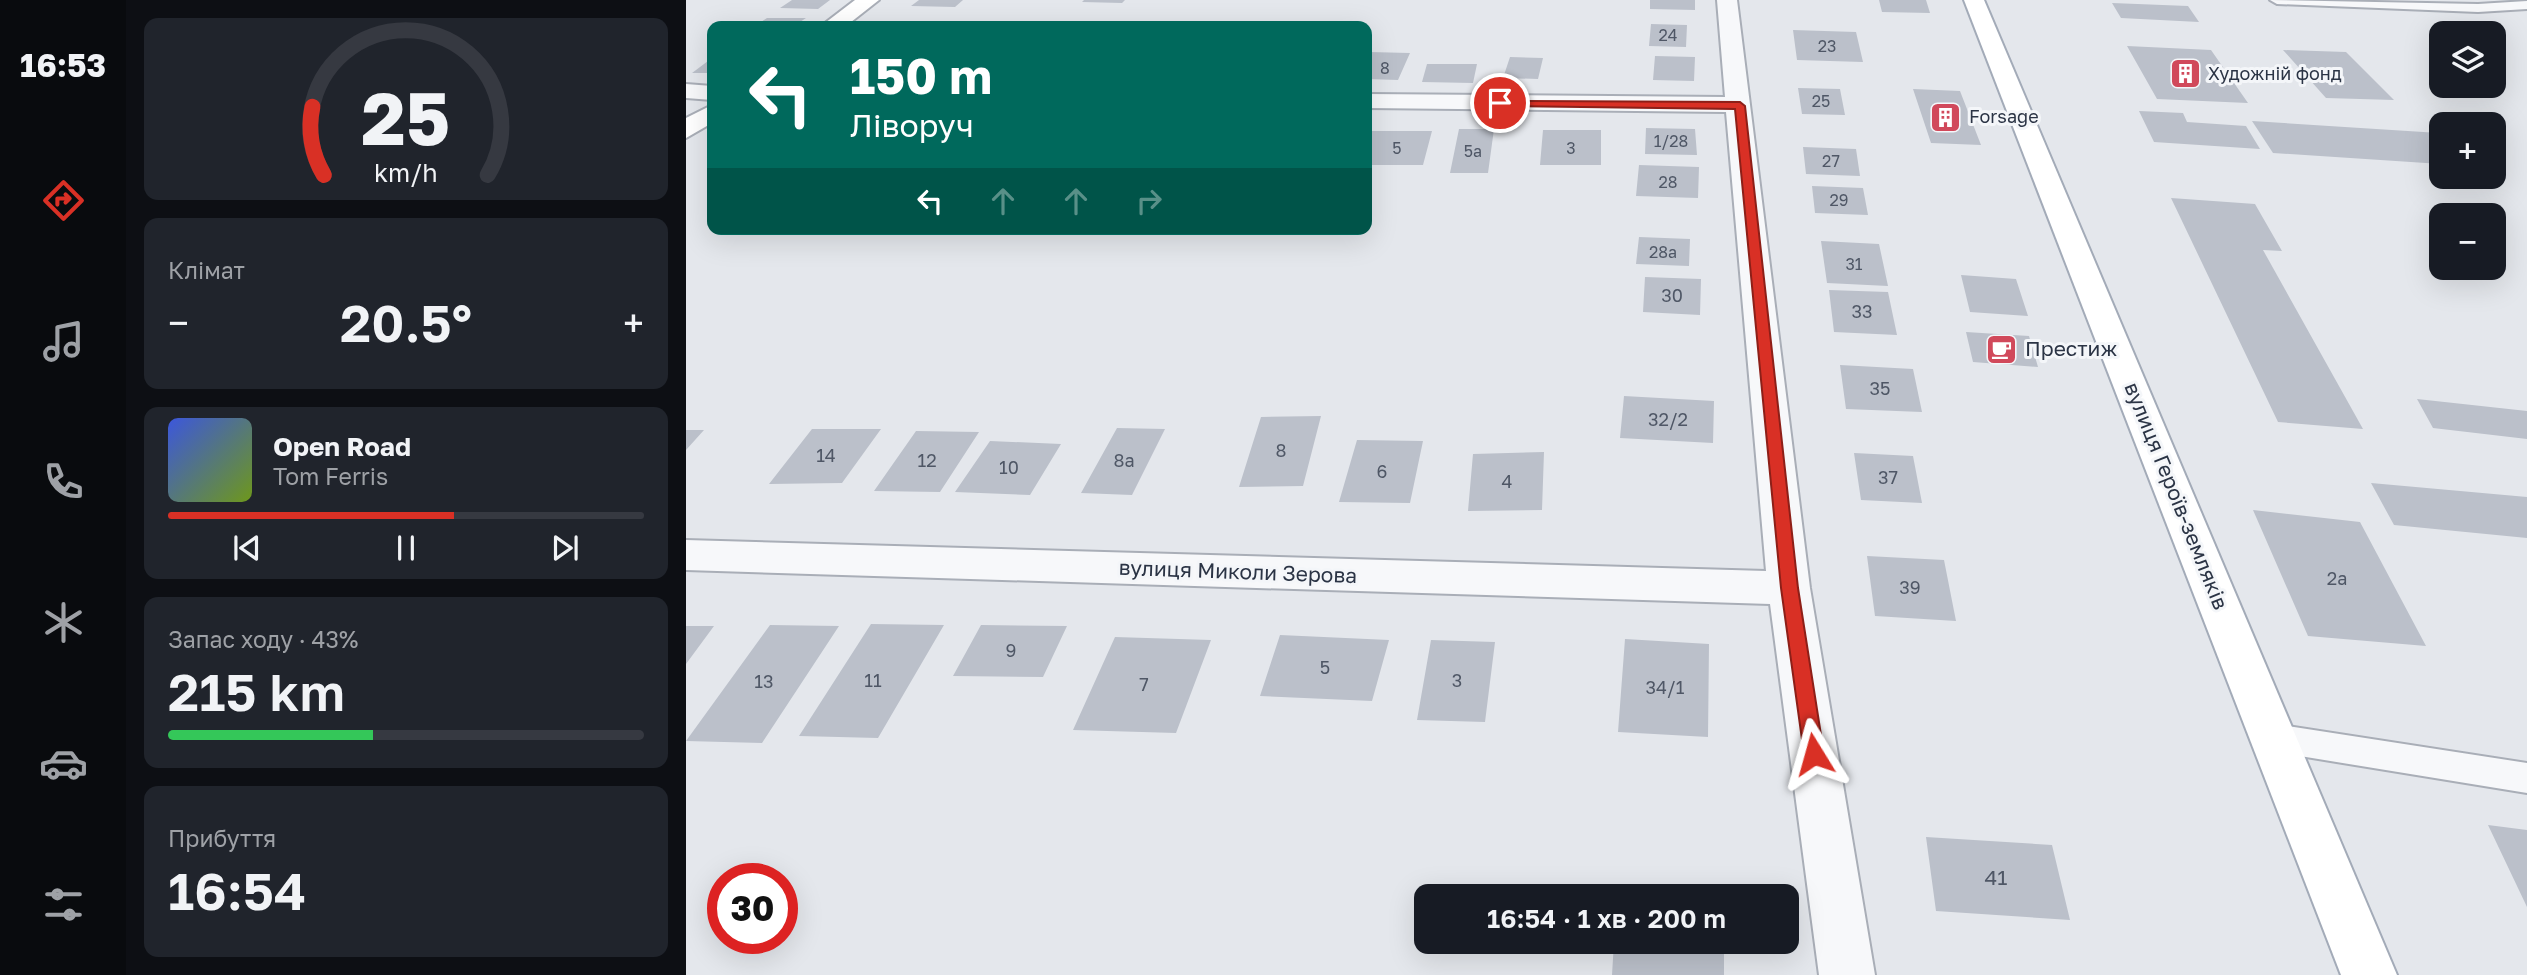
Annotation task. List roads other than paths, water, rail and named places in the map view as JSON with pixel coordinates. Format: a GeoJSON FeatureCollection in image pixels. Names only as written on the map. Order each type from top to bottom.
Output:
{"type":"FeatureCollection","features":[{"type":"Feature","properties":{"kind":"main road"},"geometry":{"type":"LineString","coordinates":[[839,21],[869,0]]}},
{"type":"Feature","properties":{"kind":"main road","name":"вулиця Героїв-земляків"},"geometry":{"type":"LineString","coordinates":[[1973,0],[2275,738],[2365,968]]}},
{"type":"Feature","properties":{"kind":"main road"},"geometry":{"type":"LineString","coordinates":[[686,130],[707,115]]}},
{"type":"Feature","properties":{"kind":"street"},"geometry":{"type":"LineString","coordinates":[[1727,0],[1790,588],[1847,975]]}},
{"type":"Feature","properties":{"kind":"street"},"geometry":{"type":"LineString","coordinates":[[686,91],[707,93]]}},
{"type":"Feature","properties":{"kind":"street"},"geometry":{"type":"LineString","coordinates":[[1372,101],[1740,106]]}},
{"type":"Feature","properties":{"kind":"street","name":"вулиця Миколи Зерова"},"geometry":{"type":"LineString","coordinates":[[686,555],[1790,588]]}},
{"type":"Feature","properties":{"kind":"lane"},"geometry":{"type":"LineString","coordinates":[[2277,0],[2478,8],[2527,5]]}},
{"type":"Feature","properties":{"kind":"lane"},"geometry":{"type":"LineString","coordinates":[[2275,738],[2320,748],[2527,778]]}},
{"type":"Feature","properties":{"kind":"place","name":"Художній фонд"},"geometry":{"type":"Point","coordinates":[2185,74]}},
{"type":"Feature","properties":{"kind":"place","name":"Forsage"},"geometry":{"type":"Point","coordinates":[1946,117]}},
{"type":"Feature","properties":{"kind":"place","name":"Престиж"},"geometry":{"type":"Point","coordinates":[2002,349]}}]}
